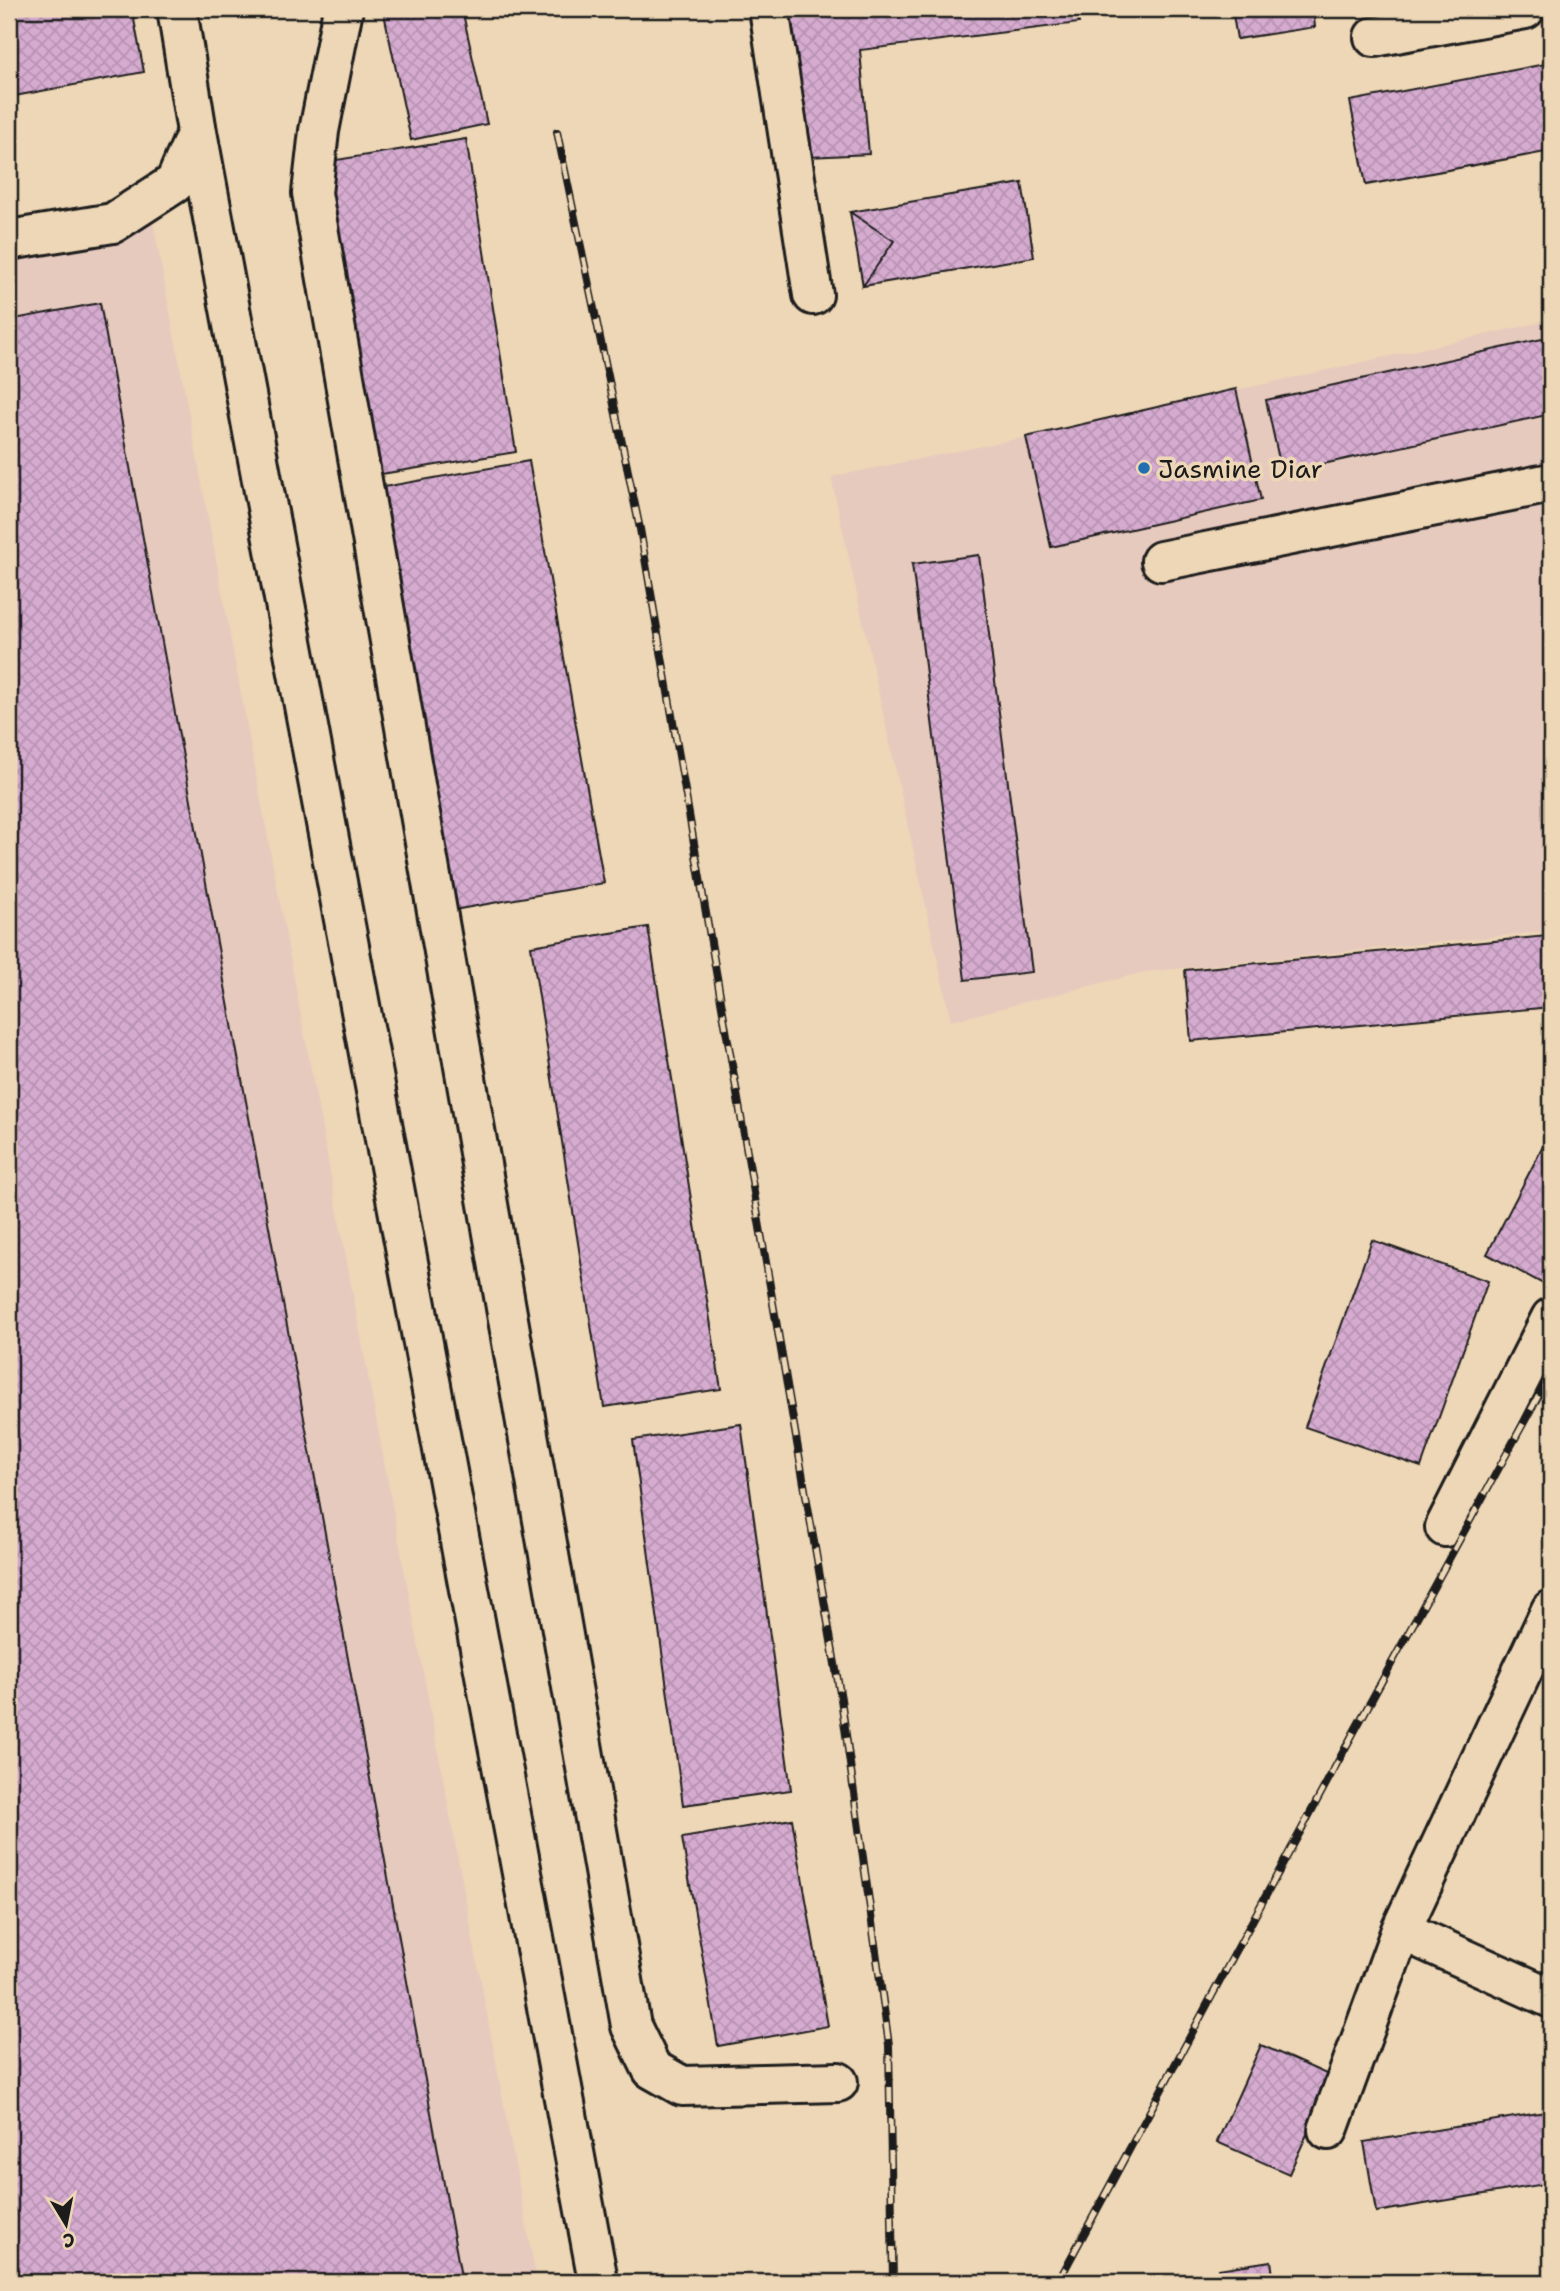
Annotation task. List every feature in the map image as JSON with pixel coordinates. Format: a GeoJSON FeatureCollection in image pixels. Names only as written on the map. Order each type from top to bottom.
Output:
{"type":"FeatureCollection","features":[{"type":"Feature","properties":{"kind":"street"},"geometry":{"type":"LineString","coordinates":[[177,9],[197,132],[597,2275]]}},
{"type":"Feature","properties":{"kind":"street"},"geometry":{"type":"LineString","coordinates":[[343,9],[319,131],[312,192],[631,2026],[652,2069],[682,2086],[838,2082]]}},
{"type":"Feature","properties":{"kind":"street"},"geometry":{"type":"LineString","coordinates":[[769,9],[813,295]]}},
{"type":"Feature","properties":{"kind":"street"},"geometry":{"type":"LineString","coordinates":[[1374,37],[1525,9]]}},
{"type":"Feature","properties":{"kind":"street"},"geometry":{"type":"LineString","coordinates":[[9,240],[113,223],[175,183],[197,132]]}},
{"type":"Feature","properties":{"kind":"street"},"geometry":{"type":"LineString","coordinates":[[1161,561],[1551,483]]}},
{"type":"Feature","properties":{"kind":"street"},"geometry":{"type":"LineString","coordinates":[[1445,1527],[1551,1318]]}},
{"type":"Feature","properties":{"kind":"street"},"geometry":{"type":"LineString","coordinates":[[1328,2130],[1401,1930],[1551,1610]]}},
{"type":"Feature","properties":{"kind":"street"},"geometry":{"type":"LineString","coordinates":[[1401,1930],[1551,1998]]}},
{"type":"Feature","properties":{"kind":"shaded area"},"geometry":{"type":"Polygon","coordinates":[[[153,221],[537,2282],[9,2282],[9,248],[153,221]]]}},
{"type":"Feature","properties":{"kind":"shaded area"},"geometry":{"type":"Polygon","coordinates":[[[1551,320],[1551,931],[1145,972],[951,1021],[831,477],[1026,437],[1551,320]]]}},
{"type":"Feature","properties":{"kind":"building"},"geometry":{"type":"Polygon","coordinates":[[[9,9],[132,9],[144,72],[9,97],[9,9]]]}},
{"type":"Feature","properties":{"kind":"building"},"geometry":{"type":"Polygon","coordinates":[[[383,9],[462,9],[487,124],[411,140],[383,9]]]}},
{"type":"Feature","properties":{"kind":"building"},"geometry":{"type":"Polygon","coordinates":[[[789,9],[1076,9],[1079,23],[860,50],[869,154],[809,157],[789,9]]]}},
{"type":"Feature","properties":{"kind":"building"},"geometry":{"type":"Polygon","coordinates":[[[1232,9],[1313,9],[1315,27],[1237,39],[1232,9]]]}},
{"type":"Feature","properties":{"kind":"building"},"geometry":{"type":"Polygon","coordinates":[[[1551,63],[1551,151],[1366,185],[1350,101],[1551,63]]]}},
{"type":"Feature","properties":{"kind":"building"},"geometry":{"type":"Polygon","coordinates":[[[466,139],[516,452],[369,476],[318,163],[466,139]]]}},
{"type":"Feature","properties":{"kind":"building"},"geometry":{"type":"Polygon","coordinates":[[[1022,183],[1034,257],[863,286],[850,212],[1022,183]]]}},
{"type":"Feature","properties":{"kind":"building"},"geometry":{"type":"Polygon","coordinates":[[[1022,183],[1034,257],[863,286],[894,241],[850,212],[1022,183]]]}},
{"type":"Feature","properties":{"kind":"building"},"geometry":{"type":"Polygon","coordinates":[[[100,303],[462,2282],[9,2282],[9,320],[100,303]]]}},
{"type":"Feature","properties":{"kind":"building"},"geometry":{"type":"Polygon","coordinates":[[[1551,337],[1551,414],[1282,473],[1266,400],[1551,337]]]}},
{"type":"Feature","properties":{"kind":"building","name":"Jasmine Diar"},"geometry":{"type":"Polygon","coordinates":[[[1236,389],[1261,500],[1051,547],[1026,437],[1236,389]]]}},
{"type":"Feature","properties":{"kind":"building"},"geometry":{"type":"Polygon","coordinates":[[[529,461],[604,883],[448,911],[372,489],[529,461]]]}},
{"type":"Feature","properties":{"kind":"building"},"geometry":{"type":"Polygon","coordinates":[[[979,555],[1032,972],[965,980],[912,564],[979,555]]]}},
{"type":"Feature","properties":{"kind":"building"},"geometry":{"type":"Polygon","coordinates":[[[648,927],[721,1389],[604,1407],[531,946],[648,927]]]}},
{"type":"Feature","properties":{"kind":"building"},"geometry":{"type":"Polygon","coordinates":[[[1547,936],[1551,1007],[1191,1041],[1185,970],[1547,936]]]}},
{"type":"Feature","properties":{"kind":"building"},"geometry":{"type":"Polygon","coordinates":[[[1551,1131],[1551,1282],[1549,1287],[1487,1254],[1551,1131]]]}},
{"type":"Feature","properties":{"kind":"building"},"geometry":{"type":"Polygon","coordinates":[[[1372,1240],[1488,1281],[1421,1467],[1305,1427],[1372,1240]]]}},
{"type":"Feature","properties":{"kind":"building"},"geometry":{"type":"Polygon","coordinates":[[[741,1424],[791,1790],[683,1805],[633,1440],[741,1424]]]}},
{"type":"Feature","properties":{"kind":"building"},"geometry":{"type":"Polygon","coordinates":[[[792,1819],[828,2026],[718,2046],[682,1838],[792,1819]]]}},
{"type":"Feature","properties":{"kind":"building"},"geometry":{"type":"Polygon","coordinates":[[[1261,2045],[1333,2077],[1289,2174],[1217,2142],[1261,2045]]]}},
{"type":"Feature","properties":{"kind":"building"},"geometry":{"type":"Polygon","coordinates":[[[1551,2111],[1551,2183],[1376,2212],[1364,2142],[1551,2111]]]}},
{"type":"Feature","properties":{"kind":"building"},"geometry":{"type":"Polygon","coordinates":[[[1271,2261],[1274,2282],[1220,2282],[1218,2269],[1271,2261]]]}},
{"type":"Feature","properties":{"kind":"railway"},"geometry":{"type":"LineString","coordinates":[[557,132],[640,529],[841,1699],[889,2045],[893,2282]]}},
{"type":"Feature","properties":{"kind":"railway"},"geometry":{"type":"LineString","coordinates":[[1058,2282],[1551,1373]]}},
{"type":"Feature","properties":{"kind":"place","name":"Jasmine Diar"},"geometry":{"type":"Point","coordinates":[1144,468]}}]}
